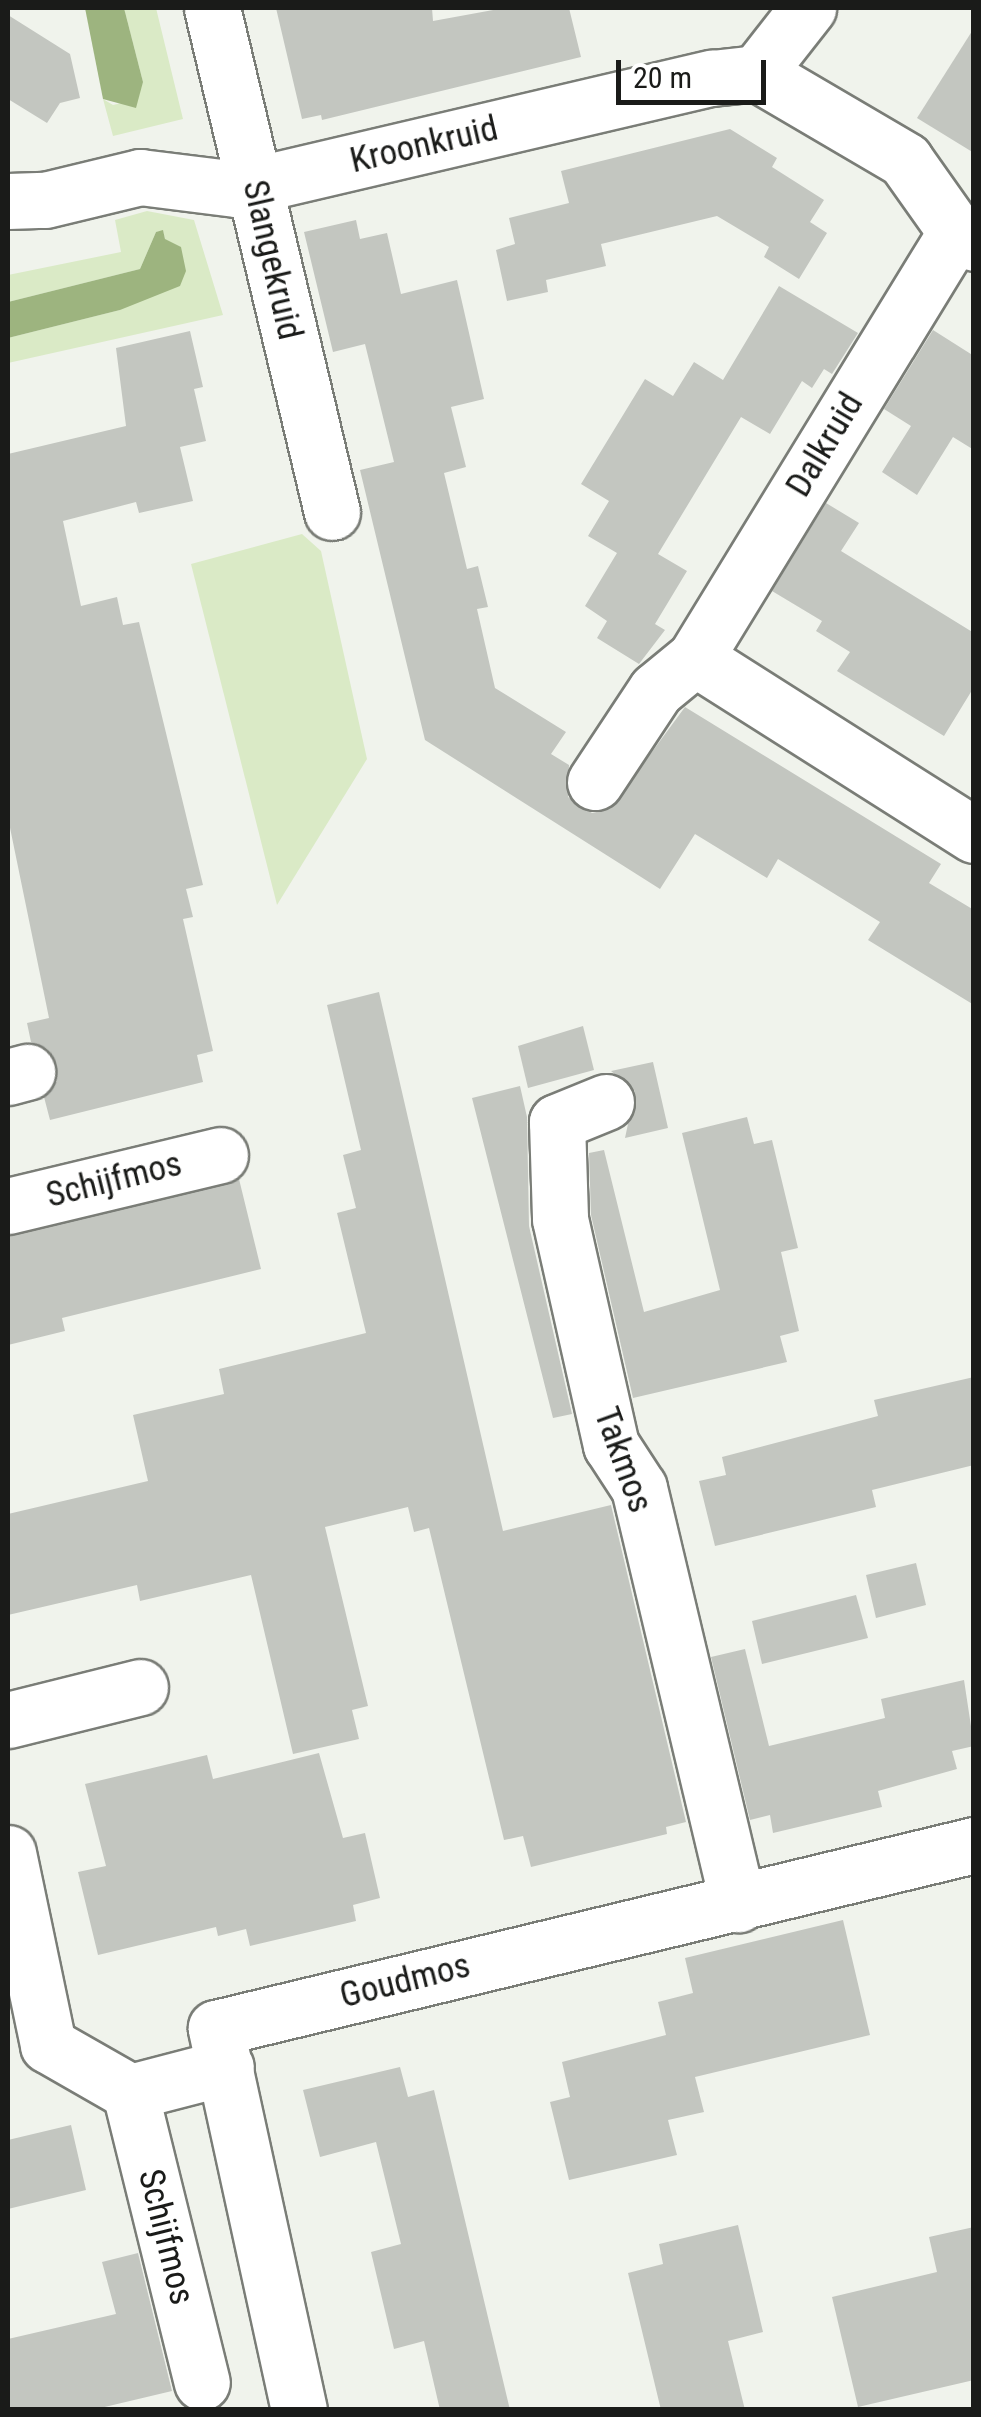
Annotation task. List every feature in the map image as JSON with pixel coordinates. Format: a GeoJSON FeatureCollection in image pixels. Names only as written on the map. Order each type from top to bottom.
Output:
{"type":"FeatureCollection","features":[{"type":"Feature","properties":{"kind":"street","name":"Slangekruid"},"geometry":{"type":"LineString","coordinates":[[212,8],[332,512]]}},
{"type":"Feature","properties":{"kind":"street"},"geometry":{"type":"LineString","coordinates":[[758,72],[808,8]]}},
{"type":"Feature","properties":{"kind":"street","name":"Kroonkruid"},"geometry":{"type":"LineString","coordinates":[[8,201],[45,200],[140,178],[254,186],[712,78],[758,72]]}},
{"type":"Feature","properties":{"kind":"street","name":"Dalkruid"},"geometry":{"type":"LineString","coordinates":[[595,782],[656,690],[695,658],[965,238],[905,160],[758,72]]}},
{"type":"Feature","properties":{"kind":"street"},"geometry":{"type":"LineString","coordinates":[[695,658],[974,834]]}},
{"type":"Feature","properties":{"kind":"street","name":"Takmos"},"geometry":{"type":"LineString","coordinates":[[606,1102],[556,1122],[560,1219],[610,1444],[638,1488],[738,1904]]}},
{"type":"Feature","properties":{"kind":"street","name":"Schijfmos"},"geometry":{"type":"LineString","coordinates":[[8,1206],[220,1154]]}},
{"type":"Feature","properties":{"kind":"street"},"geometry":{"type":"LineString","coordinates":[[8,1720],[140,1686]]}},
{"type":"Feature","properties":{"kind":"street","name":"Goudmos"},"geometry":{"type":"LineString","coordinates":[[299,2410],[216,2028],[974,1845]]}},
{"type":"Feature","properties":{"kind":"street"},"geometry":{"type":"LineString","coordinates":[[8,1854],[48,2044],[130,2092],[226,2067]]}},
{"type":"Feature","properties":{"kind":"street","name":"Schijfmos"},"geometry":{"type":"LineString","coordinates":[[130,2092],[202,2382]]}},
{"type":"Feature","properties":{"kind":"shaded area"},"geometry":{"type":"Polygon","coordinates":[[[85,8],[124,8],[143,82],[136,108],[103,99],[85,8]]]}},
{"type":"Feature","properties":{"kind":"shaded area"},"geometry":{"type":"Polygon","coordinates":[[[124,8],[156,8],[183,119],[113,136],[103,99],[113,105],[134,100],[143,82],[124,8]]]}},
{"type":"Feature","properties":{"kind":"shaded area"},"geometry":{"type":"Polygon","coordinates":[[[147,211],[194,220],[223,315],[8,363],[8,338],[120,310],[165,239],[163,231],[156,232],[140,269],[8,302],[8,275],[121,252],[115,220],[147,211]]]}},
{"type":"Feature","properties":{"kind":"shaded area"},"geometry":{"type":"Polygon","coordinates":[[[163,230],[165,239],[181,247],[186,271],[180,286],[120,310],[8,338],[8,302],[140,269],[156,232],[163,230]]]}},
{"type":"Feature","properties":{"kind":"shaded area"},"geometry":{"type":"Polygon","coordinates":[[[302,534],[321,551],[367,759],[277,905],[191,564],[302,534]]]}},
{"type":"Feature","properties":{"kind":"building"},"geometry":{"type":"Polygon","coordinates":[[[276,8],[432,8],[433,21],[504,8],[569,8],[581,57],[322,120],[321,115],[302,119],[276,8]]]}},
{"type":"Feature","properties":{"kind":"building"},"geometry":{"type":"Polygon","coordinates":[[[8,15],[70,54],[80,98],[60,103],[47,123],[8,99],[8,15]]]}},
{"type":"Feature","properties":{"kind":"building"},"geometry":{"type":"Polygon","coordinates":[[[974,28],[974,153],[917,118],[974,28]]]}},
{"type":"Feature","properties":{"kind":"building"},"geometry":{"type":"Polygon","coordinates":[[[730,129],[777,158],[772,167],[824,200],[810,222],[827,233],[799,279],[764,257],[769,247],[717,216],[601,244],[606,266],[546,280],[548,292],[507,301],[496,250],[515,244],[509,218],[569,203],[561,171],[730,129]]]}},
{"type":"Feature","properties":{"kind":"building"},"geometry":{"type":"Polygon","coordinates":[[[356,220],[360,239],[387,233],[401,294],[457,280],[484,399],[451,407],[466,467],[444,473],[467,569],[478,566],[488,607],[477,609],[495,688],[566,732],[551,754],[569,765],[568,797],[592,813],[610,809],[685,707],[941,864],[929,883],[974,910],[974,1005],[868,940],[880,922],[778,859],[767,878],[695,834],[660,889],[425,740],[360,470],[394,462],[365,344],[333,352],[304,232],[356,220]]]}},
{"type":"Feature","properties":{"kind":"building"},"geometry":{"type":"Polygon","coordinates":[[[779,286],[858,333],[832,374],[824,369],[812,388],[802,381],[770,434],[741,417],[658,554],[687,571],[655,624],[665,630],[639,664],[597,638],[607,621],[585,606],[617,553],[588,536],[609,501],[581,484],[645,379],[673,396],[694,362],[723,380],[779,286]]]}},
{"type":"Feature","properties":{"kind":"building"},"geometry":{"type":"Polygon","coordinates":[[[933,330],[974,356],[974,450],[953,437],[917,495],[882,472],[911,426],[884,409],[933,330]]]}},
{"type":"Feature","properties":{"kind":"building"},"geometry":{"type":"Polygon","coordinates":[[[190,331],[203,387],[194,389],[206,441],[180,447],[193,501],[139,513],[136,502],[63,521],[81,606],[117,597],[123,625],[139,622],[203,885],[186,889],[193,917],[183,919],[213,1051],[197,1055],[203,1082],[50,1120],[44,1097],[57,1081],[57,1065],[48,1049],[31,1042],[27,1023],[49,1018],[8,818],[8,454],[126,426],[116,348],[190,331]]]}},
{"type":"Feature","properties":{"kind":"building"},"geometry":{"type":"Polygon","coordinates":[[[826,503],[859,523],[841,551],[974,633],[974,687],[944,736],[837,671],[850,652],[816,631],[822,621],[772,591],[826,503]]]}},
{"type":"Feature","properties":{"kind":"building"},"geometry":{"type":"Polygon","coordinates":[[[379,992],[503,1531],[611,1505],[686,1822],[666,1827],[667,1834],[531,1867],[523,1836],[504,1840],[429,1528],[414,1532],[408,1507],[325,1527],[368,1706],[352,1710],[359,1739],[293,1754],[251,1575],[140,1601],[137,1585],[8,1615],[8,1514],[148,1481],[133,1415],[224,1394],[219,1369],[366,1333],[337,1213],[356,1208],[343,1155],[361,1150],[327,1005],[379,992]]]}},
{"type":"Feature","properties":{"kind":"building"},"geometry":{"type":"Polygon","coordinates":[[[583,1026],[594,1070],[528,1088],[518,1046],[583,1026]]]}},
{"type":"Feature","properties":{"kind":"building"},"geometry":{"type":"Polygon","coordinates":[[[653,1062],[668,1128],[625,1138],[635,1091],[611,1071],[653,1062]]]}},
{"type":"Feature","properties":{"kind":"building"},"geometry":{"type":"Polygon","coordinates":[[[520,1086],[527,1117],[529,1226],[572,1414],[553,1418],[472,1098],[520,1086]]]}},
{"type":"Feature","properties":{"kind":"building"},"geometry":{"type":"Polygon","coordinates":[[[747,1117],[754,1144],[772,1140],[798,1248],[781,1252],[799,1331],[780,1336],[787,1362],[633,1398],[591,1215],[589,1153],[604,1150],[644,1312],[720,1290],[682,1133],[747,1117]]]}},
{"type":"Feature","properties":{"kind":"building"},"geometry":{"type":"Polygon","coordinates":[[[239,1179],[261,1269],[62,1318],[65,1331],[8,1345],[8,1236],[239,1179]]]}},
{"type":"Feature","properties":{"kind":"building"},"geometry":{"type":"Polygon","coordinates":[[[974,1377],[974,1465],[872,1490],[876,1507],[715,1546],[699,1481],[726,1475],[722,1457],[878,1416],[874,1400],[974,1377]]]}},
{"type":"Feature","properties":{"kind":"building"},"geometry":{"type":"Polygon","coordinates":[[[916,1563],[926,1605],[876,1618],[866,1575],[916,1563]]]}},
{"type":"Feature","properties":{"kind":"building"},"geometry":{"type":"Polygon","coordinates":[[[856,1595],[868,1638],[762,1664],[752,1621],[856,1595]]]}},
{"type":"Feature","properties":{"kind":"building"},"geometry":{"type":"Polygon","coordinates":[[[745,1649],[769,1746],[885,1718],[881,1699],[964,1680],[974,1746],[952,1751],[957,1769],[878,1791],[882,1807],[773,1833],[770,1815],[750,1820],[711,1657],[745,1649]]]}},
{"type":"Feature","properties":{"kind":"building"},"geometry":{"type":"Polygon","coordinates":[[[319,1753],[343,1838],[365,1833],[380,1898],[353,1905],[356,1921],[250,1946],[246,1929],[218,1936],[216,1927],[98,1955],[78,1872],[106,1866],[85,1784],[207,1755],[213,1779],[319,1753]]]}},
{"type":"Feature","properties":{"kind":"building"},"geometry":{"type":"Polygon","coordinates":[[[843,1920],[870,2035],[695,2077],[704,2112],[668,2120],[677,2155],[569,2180],[550,2102],[570,2097],[562,2062],[666,2035],[658,2002],[693,1993],[685,1958],[843,1920]]]}},
{"type":"Feature","properties":{"kind":"building"},"geometry":{"type":"Polygon","coordinates":[[[400,2067],[408,2097],[434,2090],[510,2410],[440,2410],[424,2341],[394,2349],[371,2252],[401,2244],[376,2142],[320,2157],[303,2090],[400,2067]]]}},
{"type":"Feature","properties":{"kind":"building"},"geometry":{"type":"Polygon","coordinates":[[[71,2125],[86,2190],[8,2209],[8,2140],[71,2125]]]}},
{"type":"Feature","properties":{"kind":"building"},"geometry":{"type":"Polygon","coordinates":[[[738,2225],[763,2332],[728,2341],[745,2410],[661,2410],[628,2273],[663,2264],[659,2244],[738,2225]]]}},
{"type":"Feature","properties":{"kind":"building"},"geometry":{"type":"Polygon","coordinates":[[[974,2227],[974,2380],[858,2407],[832,2297],[937,2272],[929,2237],[974,2227]]]}},
{"type":"Feature","properties":{"kind":"building"},"geometry":{"type":"Polygon","coordinates":[[[138,2253],[172,2391],[92,2410],[8,2410],[8,2339],[116,2314],[102,2262],[138,2253]]]}}]}
